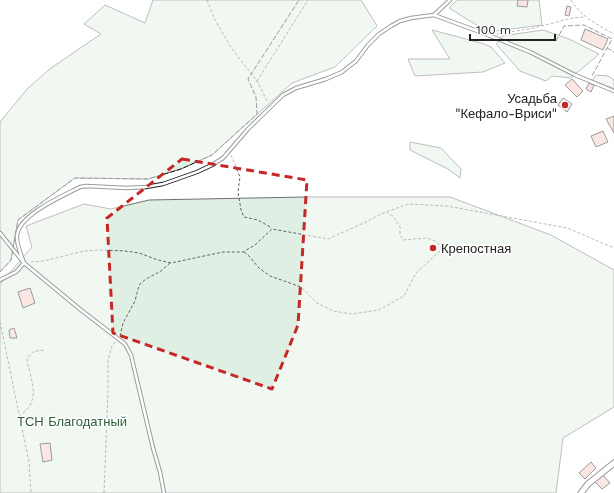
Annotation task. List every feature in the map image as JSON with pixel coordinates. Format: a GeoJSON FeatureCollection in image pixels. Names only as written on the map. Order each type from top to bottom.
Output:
{"type":"FeatureCollection","features":[{"type":"Feature","properties":{"kind":"street"},"geometry":{"type":"LineString","coordinates":[[581,493],[588,484],[614,463]]}},
{"type":"Feature","properties":{"kind":"lane"},"geometry":{"type":"LineString","coordinates":[[434,15],[450,0]]}},
{"type":"Feature","properties":{"kind":"lane"},"geometry":{"type":"LineString","coordinates":[[24,263],[19,250],[17,237],[19,229],[24,221],[38,210],[80,187],[146,187],[163,184],[212,165],[223,158],[283,95],[296,88],[326,79],[342,72],[356,61],[368,45],[379,34],[400,21],[434,15],[530,52],[575,75],[614,90]]}},
{"type":"Feature","properties":{"kind":"lane"},"geometry":{"type":"LineString","coordinates":[[0,233],[24,263],[125,344],[131,355],[164,493]]}},
{"type":"Feature","properties":{"kind":"lane"},"geometry":{"type":"LineString","coordinates":[[0,280],[16,272],[24,263]]}},
{"type":"Feature","properties":{"kind":"path"},"geometry":{"type":"LineString","coordinates":[[207,0],[214,20],[232,49],[256,81],[270,108]]}},
{"type":"Feature","properties":{"kind":"path"},"geometry":{"type":"LineString","coordinates":[[256,81],[308,0]]}},
{"type":"Feature","properties":{"kind":"path"},"geometry":{"type":"LineString","coordinates":[[571,0],[585,17],[614,34]]}},
{"type":"Feature","properties":{"kind":"path"},"geometry":{"type":"LineString","coordinates":[[488,35],[534,28],[572,18],[585,17]]}},
{"type":"Feature","properties":{"kind":"path"},"geometry":{"type":"LineString","coordinates":[[229,151],[240,178],[238,192],[241,210],[244,217],[258,220],[272,229],[328,239],[386,212],[408,204],[447,206],[567,228],[614,248]]}},
{"type":"Feature","properties":{"kind":"path"},"geometry":{"type":"LineString","coordinates":[[24,263],[43,261],[84,251],[103,250],[139,253],[171,263],[223,252],[243,252],[249,256],[258,268],[270,276],[301,287],[317,303],[334,311],[352,314],[379,310],[404,296],[416,273],[440,251],[441,246],[435,241],[427,238],[403,240],[400,234],[400,227],[393,216],[386,212]]}},
{"type":"Feature","properties":{"kind":"path"},"geometry":{"type":"LineString","coordinates":[[243,252],[272,229]]}},
{"type":"Feature","properties":{"kind":"path"},"geometry":{"type":"LineString","coordinates":[[104,493],[108,361],[112,346],[122,333],[123,323],[135,300],[140,284],[171,263]]}},
{"type":"Feature","properties":{"kind":"path"},"geometry":{"type":"LineString","coordinates":[[0,322],[29,462],[31,493]]}},
{"type":"Feature","properties":{"kind":"path"},"geometry":{"type":"LineString","coordinates":[[19,416],[29,407],[34,394],[27,360],[30,354],[35,351],[46,350]]}},
{"type":"Feature","properties":{"kind":"highlighted area"},"geometry":{"type":"Polygon","coordinates":[[[182,159],[307,180],[298,325],[272,389],[113,333],[107,218],[182,159]]]}},
{"type":"Feature","properties":{"kind":"green space"},"geometry":{"type":"Polygon","coordinates":[[[153,0],[361,0],[377,26],[335,67],[292,83],[212,155],[181,169],[148,179],[75,178],[18,220],[11,260],[0,272],[0,122],[28,88],[51,68],[101,34],[84,24],[105,5],[145,23],[153,0]]]}},
{"type":"Feature","properties":{"kind":"green space"},"geometry":{"type":"Polygon","coordinates":[[[457,0],[539,0],[542,25],[488,32],[449,8],[457,0]]]}},
{"type":"Feature","properties":{"kind":"green space"},"geometry":{"type":"Polygon","coordinates":[[[432,30],[491,47],[505,63],[483,72],[415,76],[408,59],[450,59],[432,30]]]}},
{"type":"Feature","properties":{"kind":"green space"},"geometry":{"type":"Polygon","coordinates":[[[543,30],[569,39],[599,54],[571,78],[552,76],[546,81],[520,71],[496,44],[502,36],[543,30]]]}},
{"type":"Feature","properties":{"kind":"green space"},"geometry":{"type":"Polygon","coordinates":[[[410,142],[441,148],[461,169],[460,178],[448,169],[410,150],[410,142]]]}},
{"type":"Feature","properties":{"kind":"green space","name":"ТСН Благодатный"},"geometry":{"type":"Polygon","coordinates":[[[306,197],[450,197],[551,235],[614,270],[614,407],[563,438],[556,493],[0,493],[0,284],[32,247],[26,226],[84,204],[111,209],[149,200],[306,197]]]}},
{"type":"Feature","properties":{"kind":"shaded area"},"geometry":{"type":"Polygon","coordinates":[[[596,75],[608,76],[614,80],[614,89],[592,81],[596,75]]]}},
{"type":"Feature","properties":{"kind":"building"},"geometry":{"type":"Polygon","coordinates":[[[518,0],[528,0],[527,7],[517,6],[518,0]]]}},
{"type":"Feature","properties":{"kind":"building"},"geometry":{"type":"Polygon","coordinates":[[[567,6],[571,7],[569,16],[565,15],[567,6]]]}},
{"type":"Feature","properties":{"kind":"building"},"geometry":{"type":"Polygon","coordinates":[[[585,29],[608,39],[603,50],[581,40],[585,29]]]}},
{"type":"Feature","properties":{"kind":"building"},"geometry":{"type":"Polygon","coordinates":[[[572,79],[583,91],[577,97],[565,85],[572,79]]]}},
{"type":"Feature","properties":{"kind":"building"},"geometry":{"type":"Polygon","coordinates":[[[589,83],[594,85],[591,92],[586,89],[589,83]]]}},
{"type":"Feature","properties":{"kind":"building","name":"Усадьба \"Кефало-Вриси\""},"geometry":{"type":"Polygon","coordinates":[[[563,98],[572,104],[567,112],[558,105],[563,98]]]}},
{"type":"Feature","properties":{"kind":"building"},"geometry":{"type":"Polygon","coordinates":[[[614,116],[614,133],[606,119],[614,116]]]}},
{"type":"Feature","properties":{"kind":"building"},"geometry":{"type":"Polygon","coordinates":[[[603,131],[608,142],[596,147],[591,136],[603,131]]]}},
{"type":"Feature","properties":{"kind":"building"},"geometry":{"type":"Polygon","coordinates":[[[30,288],[35,303],[23,308],[18,292],[30,288]]]}},
{"type":"Feature","properties":{"kind":"building"},"geometry":{"type":"Polygon","coordinates":[[[14,328],[17,338],[10,338],[9,330],[14,328]]]}},
{"type":"Feature","properties":{"kind":"building"},"geometry":{"type":"Polygon","coordinates":[[[50,443],[52,460],[43,462],[40,444],[50,443]]]}},
{"type":"Feature","properties":{"kind":"building"},"geometry":{"type":"Polygon","coordinates":[[[591,462],[596,468],[585,479],[579,473],[591,462]]]}},
{"type":"Feature","properties":{"kind":"building"},"geometry":{"type":"Polygon","coordinates":[[[603,475],[610,483],[602,489],[595,482],[603,475]]]}},
{"type":"Feature","properties":{"kind":"fence"},"geometry":{"type":"LineString","coordinates":[[0,272],[11,260],[18,220],[75,178],[148,179],[181,169],[212,155],[257,114],[256,97],[248,79],[299,0]]}},
{"type":"Feature","properties":{"kind":"fence"},"geometry":{"type":"LineString","coordinates":[[556,41],[564,26],[584,25],[612,39],[592,76]]}},
{"type":"Feature","properties":{"kind":"fence"},"geometry":{"type":"LineString","coordinates":[[607,48],[614,52]]}},
{"type":"Feature","properties":{"kind":"place","name":"Усадьба \"Кефало-Вриси\""},"geometry":{"type":"Point","coordinates":[565,105]}},
{"type":"Feature","properties":{"kind":"place","name":"Крепостная"},"geometry":{"type":"Point","coordinates":[433,248]}}]}
